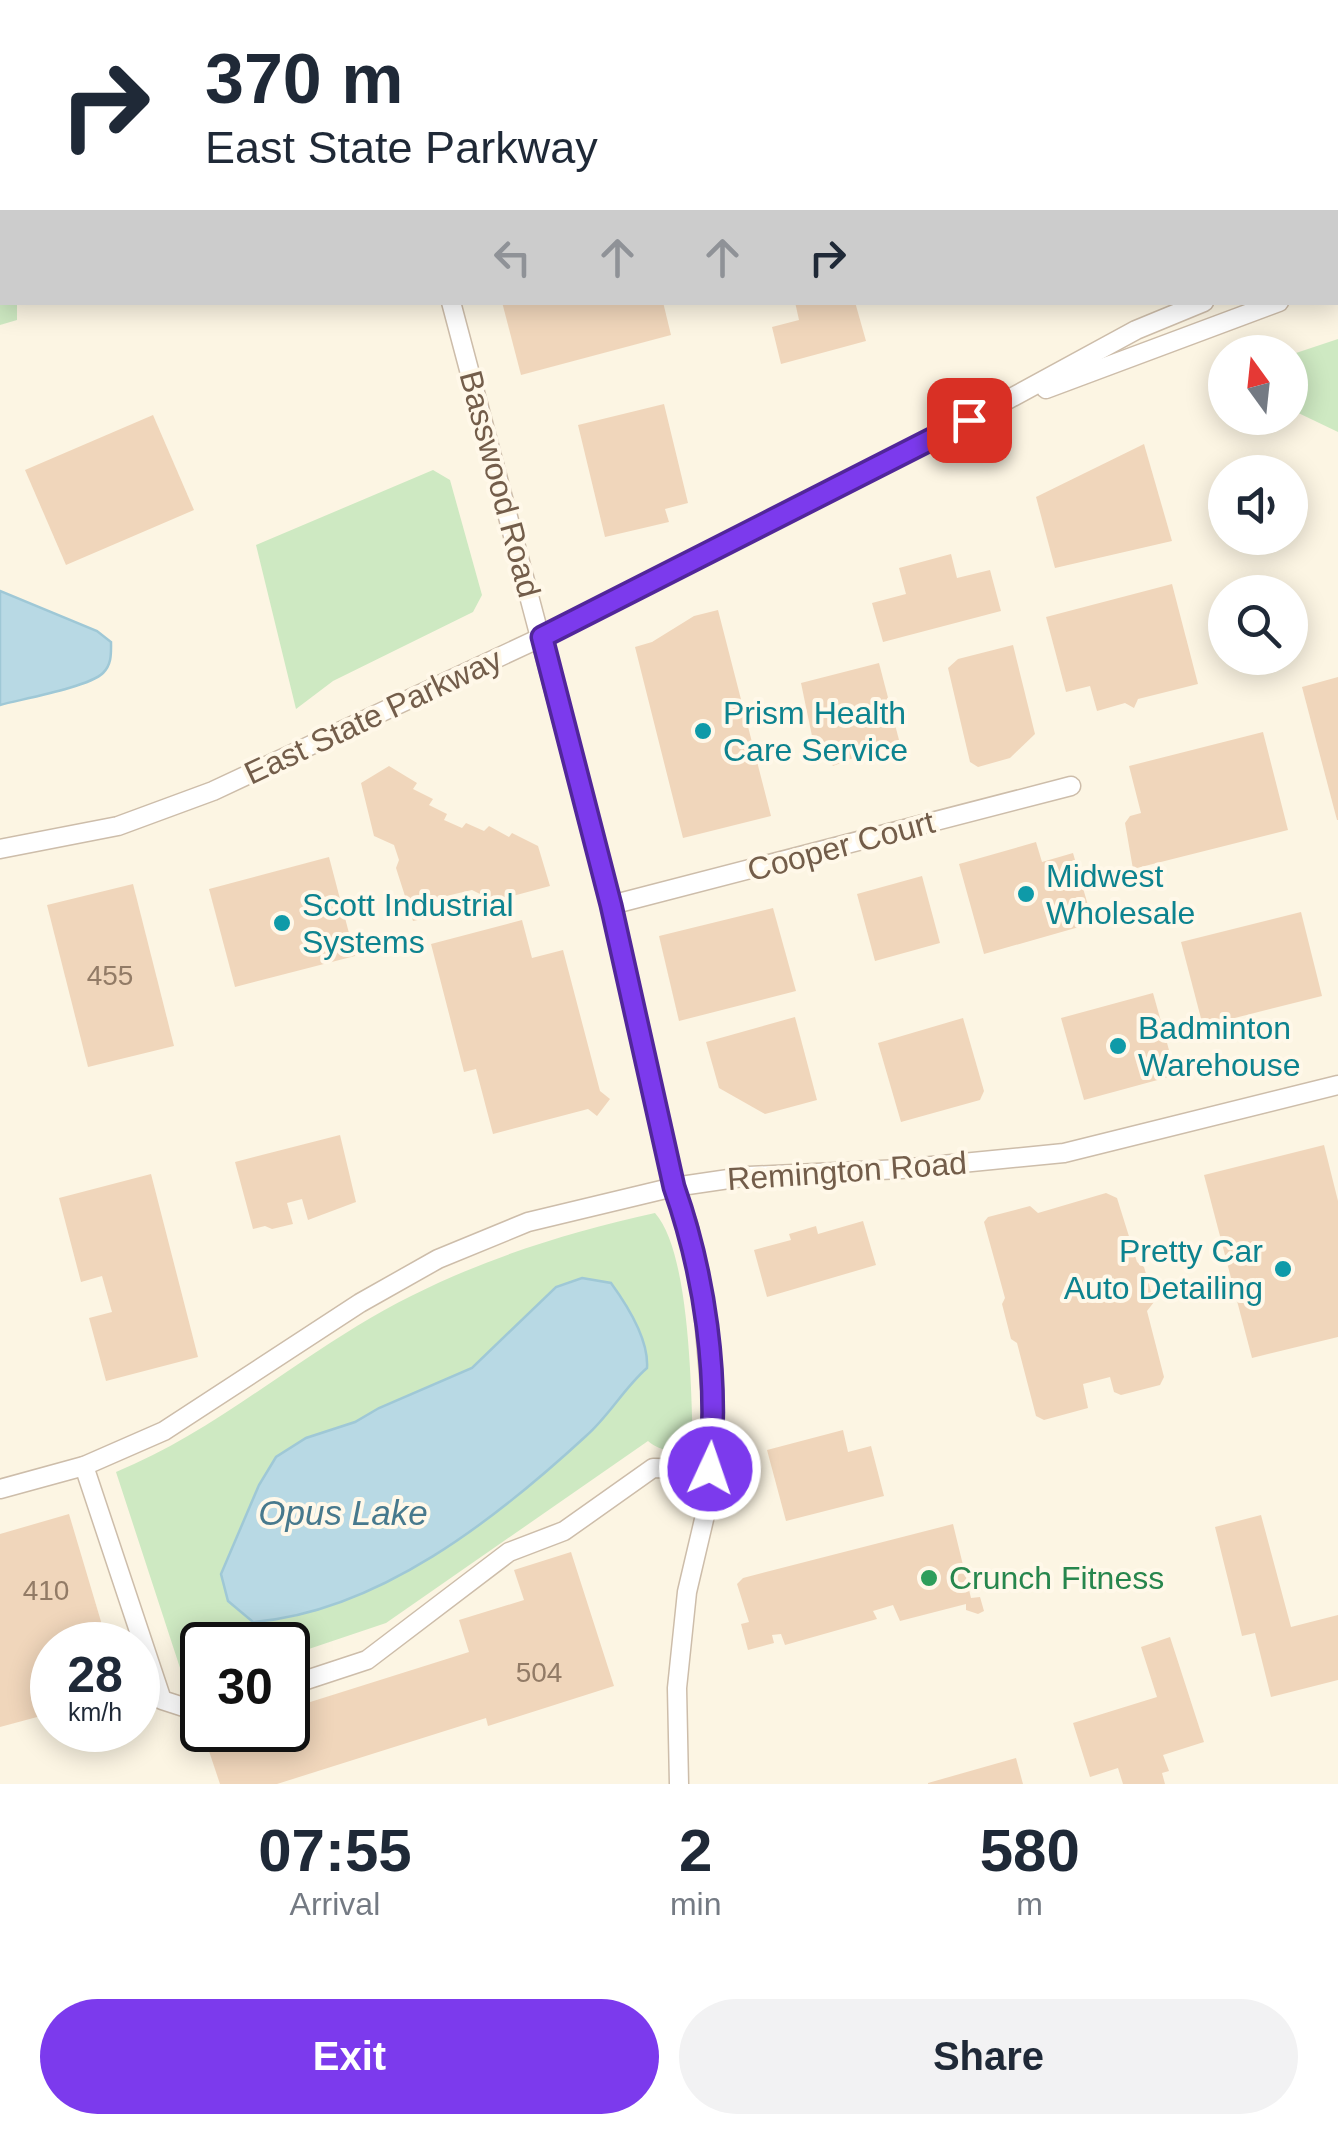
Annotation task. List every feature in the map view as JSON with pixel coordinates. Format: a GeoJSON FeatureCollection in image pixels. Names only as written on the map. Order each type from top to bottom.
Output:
{"type":"FeatureCollection","features":[{"type":"Feature","properties":{"kind":"street","name":"Basswood Road"},"geometry":{"type":"LineString","coordinates":[[452,305],[611,905],[674,1187],[688,1224],[700,1284],[714,1430],[706,1511],[688,1592],[677,1688],[679,1784]]}},
{"type":"Feature","properties":{"kind":"street","name":"East State Parkway"},"geometry":{"type":"LineString","coordinates":[[0,850],[118,826],[186,803],[542,637],[998,405],[1136,330],[1197,305]]}},
{"type":"Feature","properties":{"kind":"street","name":"East State Parkway"},"geometry":{"type":"LineString","coordinates":[[998,405],[1271,305]]}},
{"type":"Feature","properties":{"kind":"street","name":"Cooper Court"},"geometry":{"type":"LineString","coordinates":[[611,905],[1071,786]]}},
{"type":"Feature","properties":{"kind":"street","name":"Remington Road"},"geometry":{"type":"LineString","coordinates":[[0,1488],[84,1466],[164,1431],[360,1302],[438,1259],[528,1222],[674,1187],[749,1176],[900,1169],[1064,1154],[1338,1085]]}},
{"type":"Feature","properties":{"kind":"street"},"geometry":{"type":"LineString","coordinates":[[84,1466],[162,1700],[180,1706]]}},
{"type":"Feature","properties":{"kind":"street"},"geometry":{"type":"LineString","coordinates":[[310,1679],[367,1660],[508,1552],[564,1531],[653,1468],[710,1469]]}},
{"type":"Feature","properties":{"kind":"green space"},"geometry":{"type":"Polygon","coordinates":[[[0,305],[17,305],[17,320],[0,325],[0,305]]]}},
{"type":"Feature","properties":{"kind":"green space"},"geometry":{"type":"Polygon","coordinates":[[[1338,339],[1338,432],[1308,418],[1308,349],[1338,339]]]}},
{"type":"Feature","properties":{"kind":"green space"},"geometry":{"type":"Polygon","coordinates":[[[433,470],[450,480],[482,595],[473,612],[333,681],[296,709],[256,545],[433,470]]]}},
{"type":"Feature","properties":{"kind":"green space"},"geometry":{"type":"Polygon","coordinates":[[[655,1213],[667,1232],[682,1289],[693,1443],[670,1450],[648,1441],[386,1623],[310,1649],[310,1622],[180,1622],[180,1668],[116,1472],[179,1441],[392,1306],[501,1257],[577,1232],[655,1213]]]}},
{"type":"Feature","properties":{"kind":"water"},"geometry":{"type":"Polygon","coordinates":[[[0,591],[97,631],[111,642],[106,670],[84,683],[0,705],[0,591]]]}},
{"type":"Feature","properties":{"kind":"water","name":"Opus Lake"},"geometry":{"type":"Polygon","coordinates":[[[582,1278],[611,1283],[630,1312],[647,1357],[647,1368],[586,1436],[474,1529],[390,1581],[300,1615],[253,1622],[228,1601],[221,1574],[259,1485],[276,1457],[306,1438],[355,1422],[472,1368],[556,1287],[582,1278]]]}},
{"type":"Feature","properties":{"kind":"building"},"geometry":{"type":"Polygon","coordinates":[[[503,305],[664,305],[671,335],[521,375],[503,305]]]}},
{"type":"Feature","properties":{"kind":"building"},"geometry":{"type":"Polygon","coordinates":[[[796,305],[856,305],[866,341],[781,364],[772,327],[799,320],[796,305]]]}},
{"type":"Feature","properties":{"kind":"building"},"geometry":{"type":"Polygon","coordinates":[[[664,404],[688,503],[665,509],[669,522],[605,537],[578,425],[664,404]]]}},
{"type":"Feature","properties":{"kind":"building"},"geometry":{"type":"Polygon","coordinates":[[[153,415],[194,510],[66,565],[25,470],[153,415]]]}},
{"type":"Feature","properties":{"kind":"building"},"geometry":{"type":"Polygon","coordinates":[[[1144,444],[1172,541],[1055,568],[1036,497],[1144,444]]]}},
{"type":"Feature","properties":{"kind":"building"},"geometry":{"type":"Polygon","coordinates":[[[951,554],[957,578],[990,570],[1001,611],[883,642],[872,603],[906,594],[899,568],[951,554]]]}},
{"type":"Feature","properties":{"kind":"building"},"geometry":{"type":"Polygon","coordinates":[[[1172,584],[1198,684],[1138,699],[1134,708],[1125,703],[1097,711],[1090,686],[1066,692],[1046,617],[1172,584]]]}},
{"type":"Feature","properties":{"kind":"building","name":"Prism Health Care Service"},"geometry":{"type":"Polygon","coordinates":[[[718,610],[771,816],[683,838],[635,647],[652,642],[694,616],[718,610]]]}},
{"type":"Feature","properties":{"kind":"building"},"geometry":{"type":"Polygon","coordinates":[[[1013,645],[1035,734],[1010,758],[978,767],[970,762],[948,668],[958,659],[1013,645]]]}},
{"type":"Feature","properties":{"kind":"building"},"geometry":{"type":"Polygon","coordinates":[[[879,663],[899,740],[833,766],[812,736],[801,683],[879,663]]]}},
{"type":"Feature","properties":{"kind":"building"},"geometry":{"type":"Polygon","coordinates":[[[1338,677],[1338,820],[1337,820],[1302,687],[1338,677]]]}},
{"type":"Feature","properties":{"kind":"building"},"geometry":{"type":"Polygon","coordinates":[[[1263,732],[1288,830],[1133,869],[1125,823],[1130,816],[1141,813],[1129,766],[1263,732]]]}},
{"type":"Feature","properties":{"kind":"building"},"geometry":{"type":"Polygon","coordinates":[[[389,766],[417,783],[413,789],[433,799],[429,805],[447,814],[444,820],[484,831],[489,826],[538,846],[550,886],[494,901],[472,890],[442,897],[431,917],[413,921],[396,868],[399,860],[394,845],[374,836],[361,783],[389,766]]]}},
{"type":"Feature","properties":{"kind":"building","name":"Midwest Wholesale"},"geometry":{"type":"Polygon","coordinates":[[[1036,842],[1042,862],[1073,853],[1093,923],[984,954],[959,864],[1036,842]]]}},
{"type":"Feature","properties":{"kind":"building","name":"Scott Industrial Systems"},"geometry":{"type":"Polygon","coordinates":[[[329,857],[355,956],[235,987],[209,889],[329,857]]]}},
{"type":"Feature","properties":{"kind":"building"},"geometry":{"type":"Polygon","coordinates":[[[922,876],[940,943],[875,961],[857,894],[922,876]]]}},
{"type":"Feature","properties":{"kind":"building"},"geometry":{"type":"Polygon","coordinates":[[[133,884],[174,1046],[88,1067],[47,905],[133,884]]]}},
{"type":"Feature","properties":{"kind":"building"},"geometry":{"type":"Polygon","coordinates":[[[773,908],[796,991],[679,1021],[659,936],[773,908]]]}},
{"type":"Feature","properties":{"kind":"building"},"geometry":{"type":"Polygon","coordinates":[[[1301,912],[1322,996],[1203,1026],[1181,942],[1301,912]]]}},
{"type":"Feature","properties":{"kind":"building"},"geometry":{"type":"Polygon","coordinates":[[[522,920],[532,958],[563,950],[600,1091],[610,1099],[597,1116],[588,1109],[493,1134],[476,1069],[464,1072],[431,944],[522,920]]]}},
{"type":"Feature","properties":{"kind":"building","name":"Badminton Warehouse"},"geometry":{"type":"Polygon","coordinates":[[[1153,993],[1176,1075],[1084,1100],[1061,1018],[1153,993]]]}},
{"type":"Feature","properties":{"kind":"building"},"geometry":{"type":"Polygon","coordinates":[[[795,1017],[817,1100],[765,1114],[719,1088],[706,1042],[795,1017]]]}},
{"type":"Feature","properties":{"kind":"building"},"geometry":{"type":"Polygon","coordinates":[[[963,1018],[984,1091],[980,1100],[901,1122],[878,1043],[963,1018]]]}},
{"type":"Feature","properties":{"kind":"building"},"geometry":{"type":"Polygon","coordinates":[[[340,1135],[356,1202],[308,1220],[302,1199],[287,1203],[293,1224],[253,1229],[235,1162],[340,1135]]]}},
{"type":"Feature","properties":{"kind":"building","name":"Pretty Car Auto Detailing"},"geometry":{"type":"Polygon","coordinates":[[[1324,1145],[1338,1201],[1338,1337],[1252,1358],[1204,1175],[1324,1145]]]}},
{"type":"Feature","properties":{"kind":"building"},"geometry":{"type":"Polygon","coordinates":[[[151,1174],[198,1357],[106,1381],[89,1318],[112,1312],[102,1276],[81,1282],[59,1198],[151,1174]]]}},
{"type":"Feature","properties":{"kind":"building"},"geometry":{"type":"Polygon","coordinates":[[[1106,1193],[1117,1198],[1137,1262],[1144,1267],[1154,1302],[1147,1311],[1164,1377],[1160,1385],[1121,1395],[1114,1392],[1110,1377],[1083,1384],[1088,1408],[1044,1420],[1036,1416],[1017,1343],[1011,1339],[1002,1304],[1005,1298],[984,1222],[988,1217],[1030,1206],[1038,1213],[1106,1193]]]}},
{"type":"Feature","properties":{"kind":"building"},"geometry":{"type":"Polygon","coordinates":[[[863,1221],[876,1265],[767,1297],[754,1250],[791,1240],[789,1234],[816,1226],[818,1234],[863,1221]]]}},
{"type":"Feature","properties":{"kind":"building"},"geometry":{"type":"Polygon","coordinates":[[[843,1430],[848,1452],[871,1446],[884,1496],[786,1521],[767,1450],[843,1430]]]}},
{"type":"Feature","properties":{"kind":"building"},"geometry":{"type":"Polygon","coordinates":[[[69,1514],[101,1622],[30,1622],[30,1719],[0,1727],[0,1534],[69,1514]]]}},
{"type":"Feature","properties":{"kind":"building"},"geometry":{"type":"Polygon","coordinates":[[[1261,1515],[1291,1627],[1338,1615],[1338,1680],[1271,1697],[1255,1633],[1242,1636],[1215,1527],[1261,1515]]]}},
{"type":"Feature","properties":{"kind":"building"},"geometry":{"type":"Polygon","coordinates":[[[953,1524],[971,1598],[980,1597],[984,1611],[978,1614],[966,1610],[966,1604],[900,1621],[893,1605],[873,1611],[877,1619],[785,1645],[781,1634],[772,1635],[774,1643],[748,1650],[741,1624],[749,1622],[737,1584],[743,1578],[953,1524]]]}},
{"type":"Feature","properties":{"kind":"building"},"geometry":{"type":"Polygon","coordinates":[[[571,1552],[614,1686],[488,1726],[486,1718],[277,1784],[220,1784],[209,1752],[310,1752],[310,1702],[469,1652],[459,1620],[524,1600],[514,1570],[571,1552]]]}},
{"type":"Feature","properties":{"kind":"building"},"geometry":{"type":"Polygon","coordinates":[[[1170,1637],[1204,1742],[1163,1755],[1169,1771],[1162,1773],[1165,1784],[1123,1784],[1118,1768],[1090,1777],[1073,1723],[1157,1697],[1141,1647],[1170,1637]]]}},
{"type":"Feature","properties":{"kind":"building"},"geometry":{"type":"Polygon","coordinates":[[[1016,1758],[1023,1784],[928,1784],[928,1783],[1016,1758]]]}},
{"type":"Feature","properties":{"kind":"place","name":"Prism Health Care Service"},"geometry":{"type":"Point","coordinates":[703,731]}},
{"type":"Feature","properties":{"kind":"place","name":"Midwest Wholesale"},"geometry":{"type":"Point","coordinates":[1026,894]}},
{"type":"Feature","properties":{"kind":"place","name":"Scott Industrial Systems"},"geometry":{"type":"Point","coordinates":[282,923]}},
{"type":"Feature","properties":{"kind":"place","name":"Badminton Warehouse"},"geometry":{"type":"Point","coordinates":[1118,1046]}},
{"type":"Feature","properties":{"kind":"place","name":"Pretty Car Auto Detailing"},"geometry":{"type":"Point","coordinates":[1283,1269]}},
{"type":"Feature","properties":{"kind":"place","name":"Crunch Fitness"},"geometry":{"type":"Point","coordinates":[929,1578]}},
{"type":"Feature","properties":{"kind":"route"},"geometry":{"type":"LineString","coordinates":[[710,1469],[714,1430],[708,1348],[688,1224],[674,1187],[611,905],[542,637],[969,420]]}}]}
